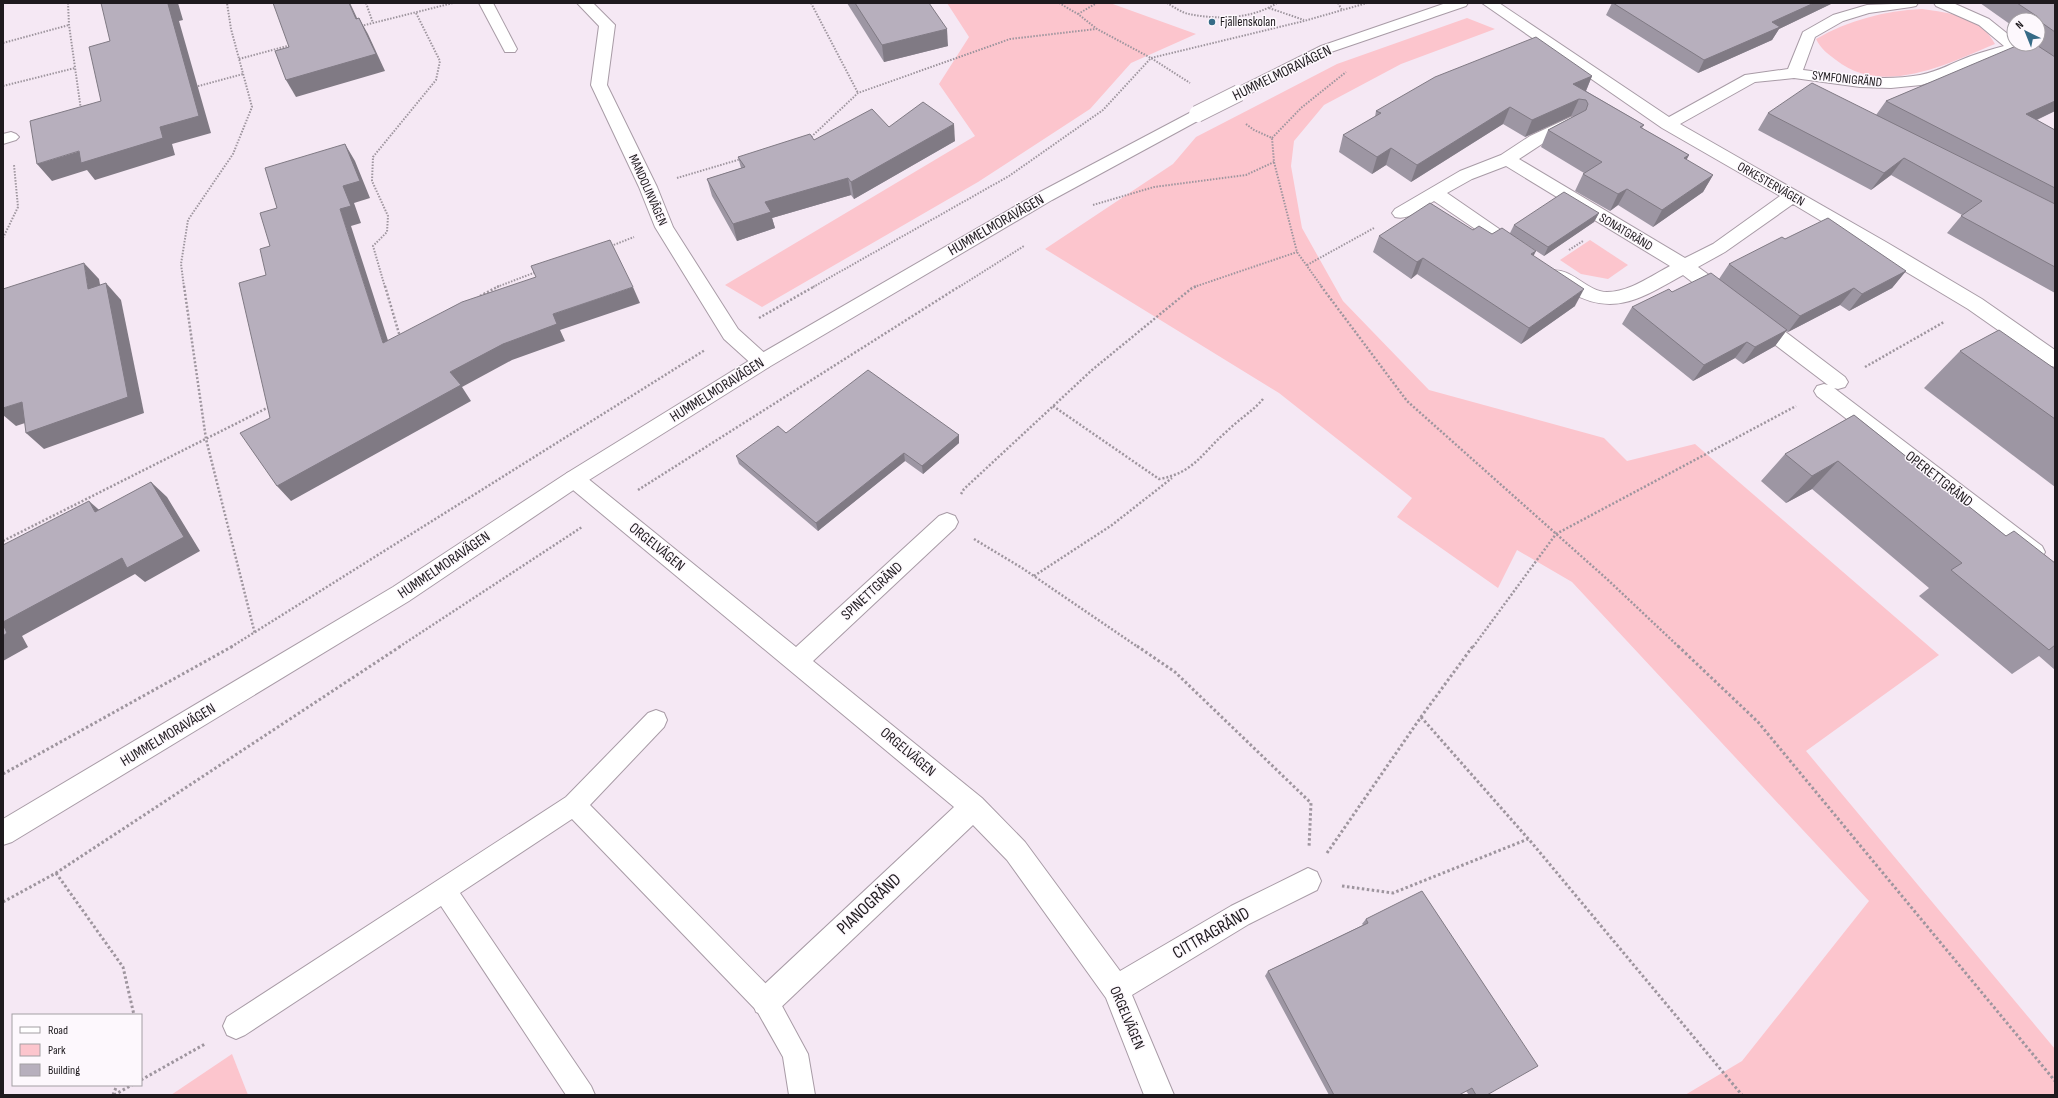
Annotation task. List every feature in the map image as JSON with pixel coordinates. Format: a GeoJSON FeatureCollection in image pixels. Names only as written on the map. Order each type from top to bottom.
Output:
{"type":"FeatureCollection","features":[{"type":"Feature","properties":{"kind":"street","name":"MANDOLINVÄGEN"},"geometry":{"type":"LineString","coordinates":[[584,3],[607,25],[600,85],[648,187],[664,227],[731,334],[762,362]]}},
{"type":"Feature","properties":{"kind":"street","name":"HUMMELMORAVÄGEN"},"geometry":{"type":"LineString","coordinates":[[3,833],[401,594],[574,479],[762,362],[1046,196],[1197,114],[1326,50],[1461,3]]}},
{"type":"Feature","properties":{"kind":"street","name":"ORKESTERVÄGEN"},"geometry":{"type":"LineString","coordinates":[[1489,3],[1668,124],[1880,246],[2050,351]]}},
{"type":"Feature","properties":{"kind":"street","name":"SYMFONIGRÄND"},"geometry":{"type":"LineString","coordinates":[[1794,73],[1808,35],[1838,18],[1867,9],[1911,3]]}},
{"type":"Feature","properties":{"kind":"street"},"geometry":{"type":"LineString","coordinates":[[1940,3],[1984,22],[2006,40]]}},
{"type":"Feature","properties":{"kind":"street","name":"SYMFONIGRÄND"},"geometry":{"type":"LineString","coordinates":[[1668,124],[1751,78],[1794,73],[1860,82],[1891,83],[1914,81],[1946,74],[1977,59],[2006,50]]}},
{"type":"Feature","properties":{"kind":"street"},"geometry":{"type":"LineString","coordinates":[[2022,52],[2055,75]]}},
{"type":"Feature","properties":{"kind":"street","name":"SYMFONIGRÄND"},"geometry":{"type":"LineString","coordinates":[[1794,73],[1816,91]]}},
{"type":"Feature","properties":{"kind":"street"},"geometry":{"type":"LineString","coordinates":[[1401,213],[1466,175],[1507,159],[1536,140],[1571,122]]}},
{"type":"Feature","properties":{"kind":"street","name":"SONATGRÄND"},"geometry":{"type":"LineString","coordinates":[[1507,159],[1684,266],[1831,386]]}},
{"type":"Feature","properties":{"kind":"street"},"geometry":{"type":"LineString","coordinates":[[1434,193],[1578,290],[1599,299],[1618,299],[1719,248],[1792,196]]}},
{"type":"Feature","properties":{"kind":"street","name":"OPERETTGRÄND"},"geometry":{"type":"LineString","coordinates":[[1831,386],[2048,563]]}},
{"type":"Feature","properties":{"kind":"street","name":"ORGELVÄGEN"},"geometry":{"type":"LineString","coordinates":[[574,479],[973,807],[1016,851],[1116,989],[1159,1095]]}},
{"type":"Feature","properties":{"kind":"street","name":"SPINETTGRÄND"},"geometry":{"type":"LineString","coordinates":[[797,661],[947,522]]}},
{"type":"Feature","properties":{"kind":"street","name":"PIANOGRÄND"},"geometry":{"type":"LineString","coordinates":[[766,1002],[973,807]]}},
{"type":"Feature","properties":{"kind":"street","name":"CITTRAGRÄND"},"geometry":{"type":"LineString","coordinates":[[1116,989],[1240,915],[1308,881]]}},
{"type":"Feature","properties":{"kind":"lane"},"geometry":{"type":"LineString","coordinates":[[491,4],[510,49]]}},
{"type":"Feature","properties":{"kind":"lane"},"geometry":{"type":"LineString","coordinates":[[236,1026],[574,806],[656,720]]}},
{"type":"Feature","properties":{"kind":"lane"},"geometry":{"type":"LineString","coordinates":[[574,806],[766,1002],[795,1054],[802,1095]]}},
{"type":"Feature","properties":{"kind":"lane"},"geometry":{"type":"LineString","coordinates":[[444,890],[582,1095]]}},
{"type":"Feature","properties":{"kind":"path"},"geometry":{"type":"LineString","coordinates":[[68,3],[69,25],[82,111]]}},
{"type":"Feature","properties":{"kind":"path"},"geometry":{"type":"LineString","coordinates":[[227,3],[231,29],[252,107],[233,154],[188,220],[181,264],[206,439],[255,634]]}},
{"type":"Feature","properties":{"kind":"path"},"geometry":{"type":"LineString","coordinates":[[366,3],[373,23]]}},
{"type":"Feature","properties":{"kind":"path"},"geometry":{"type":"LineString","coordinates":[[358,27],[453,3]]}},
{"type":"Feature","properties":{"kind":"path"},"geometry":{"type":"LineString","coordinates":[[811,3],[858,93]]}},
{"type":"Feature","properties":{"kind":"path"},"geometry":{"type":"LineString","coordinates":[[1059,3],[1078,14],[1097,29],[1151,58],[1195,86]]}},
{"type":"Feature","properties":{"kind":"path"},"geometry":{"type":"LineString","coordinates":[[1078,14],[1097,3]]}},
{"type":"Feature","properties":{"kind":"path"},"geometry":{"type":"LineString","coordinates":[[1167,3],[1188,14],[1230,18],[1269,8],[1277,3]]}},
{"type":"Feature","properties":{"kind":"path"},"geometry":{"type":"LineString","coordinates":[[1338,3],[1342,10]]}},
{"type":"Feature","properties":{"kind":"path"},"geometry":{"type":"LineString","coordinates":[[3,774],[255,634],[531,458],[731,334],[1009,176],[1103,110],[1151,58],[1366,3]]}},
{"type":"Feature","properties":{"kind":"path"},"geometry":{"type":"LineString","coordinates":[[1269,8],[1304,20]]}},
{"type":"Feature","properties":{"kind":"path"},"geometry":{"type":"LineString","coordinates":[[407,336],[401,340],[373,246],[387,232],[388,216],[372,181],[373,157],[436,80],[440,61],[416,13]]}},
{"type":"Feature","properties":{"kind":"path"},"geometry":{"type":"LineString","coordinates":[[3,43],[69,25]]}},
{"type":"Feature","properties":{"kind":"path"},"geometry":{"type":"LineString","coordinates":[[804,140],[812,138],[858,93],[1010,39],[1097,29]]}},
{"type":"Feature","properties":{"kind":"path"},"geometry":{"type":"LineString","coordinates":[[239,59],[298,43]]}},
{"type":"Feature","properties":{"kind":"path"},"geometry":{"type":"LineString","coordinates":[[3,86],[75,68]]}},
{"type":"Feature","properties":{"kind":"path"},"geometry":{"type":"LineString","coordinates":[[1348,71],[1301,108],[1272,138],[1274,162],[1297,252],[1407,401],[1608,580],[1758,722],[2055,1081]]}},
{"type":"Feature","properties":{"kind":"path"},"geometry":{"type":"LineString","coordinates":[[190,89],[243,74]]}},
{"type":"Feature","properties":{"kind":"path"},"geometry":{"type":"LineString","coordinates":[[1242,121],[1254,130],[1272,138]]}},
{"type":"Feature","properties":{"kind":"path"},"geometry":{"type":"LineString","coordinates":[[3,238],[18,207],[7,138]]}},
{"type":"Feature","properties":{"kind":"path"},"geometry":{"type":"LineString","coordinates":[[648,187],[745,158]]}},
{"type":"Feature","properties":{"kind":"path"},"geometry":{"type":"LineString","coordinates":[[1307,265],[1401,213]]}},
{"type":"Feature","properties":{"kind":"path"},"geometry":{"type":"LineString","coordinates":[[1537,263],[1610,222]]}},
{"type":"Feature","properties":{"kind":"path"},"geometry":{"type":"LineString","coordinates":[[604,248],[664,227]]}},
{"type":"Feature","properties":{"kind":"path"},"geometry":{"type":"LineString","coordinates":[[1297,252],[1192,288],[1092,370],[964,489],[947,522],[1033,576],[1175,672],[1311,803],[1308,881]]}},
{"type":"Feature","properties":{"kind":"path"},"geometry":{"type":"LineString","coordinates":[[474,300],[501,285],[538,272]]}},
{"type":"Feature","properties":{"kind":"path"},"geometry":{"type":"LineString","coordinates":[[1308,881],[1421,717],[1556,534],[1831,386],[1975,304]]}},
{"type":"Feature","properties":{"kind":"path"},"geometry":{"type":"LineString","coordinates":[[1033,576],[1112,525],[1172,478],[1200,461],[1224,433],[1258,406],[1264,399]]}},
{"type":"Feature","properties":{"kind":"path"},"geometry":{"type":"LineString","coordinates":[[3,535],[4,540],[276,404]]}},
{"type":"Feature","properties":{"kind":"path"},"geometry":{"type":"LineString","coordinates":[[1053,406],[1159,479],[1172,478]]}},
{"type":"Feature","properties":{"kind":"path"},"geometry":{"type":"LineString","coordinates":[[1421,717],[1528,839],[1742,1095]]}},
{"type":"Feature","properties":{"kind":"path"},"geometry":{"type":"LineString","coordinates":[[1308,881],[1393,893],[1528,839]]}},
{"type":"Feature","properties":{"kind":"path"},"geometry":{"type":"LineString","coordinates":[[56,873],[123,967],[134,1014]]}},
{"type":"Feature","properties":{"kind":"path"},"geometry":{"type":"LineString","coordinates":[[142,1079],[236,1026]]}},
{"type":"Feature","properties":{"kind":"path"},"geometry":{"type":"LineString","coordinates":[[114,1095],[130,1086]]}},
{"type":"Feature","properties":{"kind":"green space"},"geometry":{"type":"Polygon","coordinates":[[[947,3],[1110,3],[1196,34],[1131,63],[1090,109],[978,182],[762,307],[725,285],[975,136],[939,84],[969,37],[947,3]]]}},
{"type":"Feature","properties":{"kind":"green space"},"geometry":{"type":"Polygon","coordinates":[[[1922,9],[1953,14],[1973,22],[1989,35],[1995,44],[1936,68],[1894,76],[1874,76],[1854,71],[1836,60],[1822,48],[1816,39],[1828,32],[1880,14],[1922,9]]]}},
{"type":"Feature","properties":{"kind":"green space"},"geometry":{"type":"Polygon","coordinates":[[[1467,18],[1495,29],[1401,64],[1324,105],[1294,141],[1291,166],[1302,228],[1343,301],[1429,390],[1604,438],[1627,461],[1695,444],[1939,655],[1806,751],[2055,1049],[2055,1095],[1685,1095],[1742,1061],[1869,901],[1572,582],[1517,550],[1498,588],[1397,517],[1412,498],[1279,393],[1045,249],[1173,164],[1196,137],[1337,64],[1467,18]]]}},
{"type":"Feature","properties":{"kind":"green space"},"geometry":{"type":"Polygon","coordinates":[[[1590,240],[1628,265],[1608,279],[1581,274],[1560,260],[1590,240]]]}},
{"type":"Feature","properties":{"kind":"green space"},"geometry":{"type":"Polygon","coordinates":[[[232,1054],[248,1095],[171,1095],[232,1054]]]}},
{"type":"Feature","properties":{"kind":"building"},"geometry":{"type":"Polygon","coordinates":[[[101,3],[172,3],[168,4],[199,116],[160,127],[163,138],[81,163],[79,151],[37,164],[30,121],[101,101],[89,47],[110,41],[101,3]]]}},
{"type":"Feature","properties":{"kind":"building"},"geometry":{"type":"Polygon","coordinates":[[[273,3],[349,3],[356,19],[359,18],[376,54],[286,80],[275,51],[289,47],[273,3]]]}},
{"type":"Feature","properties":{"kind":"building"},"geometry":{"type":"Polygon","coordinates":[[[855,3],[929,3],[947,29],[882,45],[855,3]]]}},
{"type":"Feature","properties":{"kind":"building"},"geometry":{"type":"Polygon","coordinates":[[[1613,3],[1814,3],[1772,22],[1780,27],[1704,60],[1613,3]]]}},
{"type":"Feature","properties":{"kind":"building"},"geometry":{"type":"Polygon","coordinates":[[[2017,3],[2055,3],[2055,32],[2046,26],[2046,12],[2030,12],[2017,3]]]}},
{"type":"Feature","properties":{"kind":"building"},"geometry":{"type":"Polygon","coordinates":[[[1536,37],[1592,76],[1573,84],[1644,125],[1640,127],[1689,155],[1684,158],[1713,175],[1662,210],[1627,189],[1618,194],[1583,174],[1602,162],[1548,130],[1586,110],[1588,104],[1586,100],[1579,99],[1532,120],[1510,107],[1417,165],[1391,148],[1377,157],[1343,135],[1381,113],[1376,111],[1435,77],[1536,37]]]}},
{"type":"Feature","properties":{"kind":"building"},"geometry":{"type":"Polygon","coordinates":[[[2006,50],[2006,52],[2046,51],[2055,57],[2055,101],[2026,114],[2055,130],[2055,188],[1886,101],[2006,50]]]}},
{"type":"Feature","properties":{"kind":"building"},"geometry":{"type":"Polygon","coordinates":[[[1812,83],[2055,204],[2055,267],[1961,216],[1982,201],[1904,158],[1884,173],[1768,113],[1812,83]]]}},
{"type":"Feature","properties":{"kind":"building"},"geometry":{"type":"Polygon","coordinates":[[[923,102],[954,124],[851,182],[848,178],[765,202],[771,212],[733,224],[707,179],[745,167],[738,157],[810,134],[814,140],[872,109],[889,127],[923,102]]]}},
{"type":"Feature","properties":{"kind":"building"},"geometry":{"type":"Polygon","coordinates":[[[345,144],[360,181],[343,186],[351,206],[340,209],[383,343],[462,302],[536,277],[531,266],[610,240],[633,287],[553,314],[557,324],[503,344],[450,372],[461,385],[277,486],[240,433],[270,418],[239,283],[266,275],[260,249],[270,246],[260,213],[277,208],[265,168],[345,144]]]}},
{"type":"Feature","properties":{"kind":"building"},"geometry":{"type":"Polygon","coordinates":[[[1564,192],[1599,213],[1548,247],[1514,225],[1564,192]]]}},
{"type":"Feature","properties":{"kind":"building"},"geometry":{"type":"Polygon","coordinates":[[[1430,203],[1473,230],[1479,226],[1492,234],[1502,228],[1536,251],[1531,254],[1584,289],[1529,328],[1423,258],[1417,262],[1379,236],[1430,203]]]}},
{"type":"Feature","properties":{"kind":"building"},"geometry":{"type":"Polygon","coordinates":[[[1828,218],[1906,271],[1862,294],[1854,288],[1800,316],[1729,264],[1782,237],[1785,239],[1828,218]]]}},
{"type":"Feature","properties":{"kind":"building"},"geometry":{"type":"Polygon","coordinates":[[[84,263],[88,289],[106,283],[128,397],[26,433],[22,402],[3,408],[3,289],[84,263]]]}},
{"type":"Feature","properties":{"kind":"building"},"geometry":{"type":"Polygon","coordinates":[[[1711,273],[1787,330],[1755,347],[1747,342],[1704,365],[1632,307],[1669,289],[1672,292],[1711,273]]]}},
{"type":"Feature","properties":{"kind":"building"},"geometry":{"type":"Polygon","coordinates":[[[1999,330],[2055,369],[2055,419],[1960,351],[1999,330]]]}},
{"type":"Feature","properties":{"kind":"building"},"geometry":{"type":"Polygon","coordinates":[[[868,370],[959,435],[922,466],[904,453],[816,523],[736,456],[778,426],[786,433],[868,370]]]}},
{"type":"Feature","properties":{"kind":"building"},"geometry":{"type":"Polygon","coordinates":[[[1854,415],[2006,536],[2014,531],[2055,563],[2055,645],[2049,650],[1951,570],[1962,563],[1838,461],[1812,476],[1785,454],[1854,415]]]}},
{"type":"Feature","properties":{"kind":"building"},"geometry":{"type":"Polygon","coordinates":[[[151,482],[184,537],[127,568],[122,558],[3,622],[3,545],[89,501],[95,512],[151,482]]]}},
{"type":"Feature","properties":{"kind":"building"},"geometry":{"type":"Polygon","coordinates":[[[3,624],[7,633],[3,636],[3,624]]]}},
{"type":"Feature","properties":{"kind":"building"},"geometry":{"type":"Polygon","coordinates":[[[1422,891],[1538,1066],[1487,1095],[1476,1095],[1472,1088],[1459,1095],[1334,1095],[1268,971],[1368,923],[1366,919],[1422,891]]]}},
{"type":"Feature","properties":{"kind":"place","name":"Fjällenskolan"},"geometry":{"type":"Point","coordinates":[1212,22]}}]}
